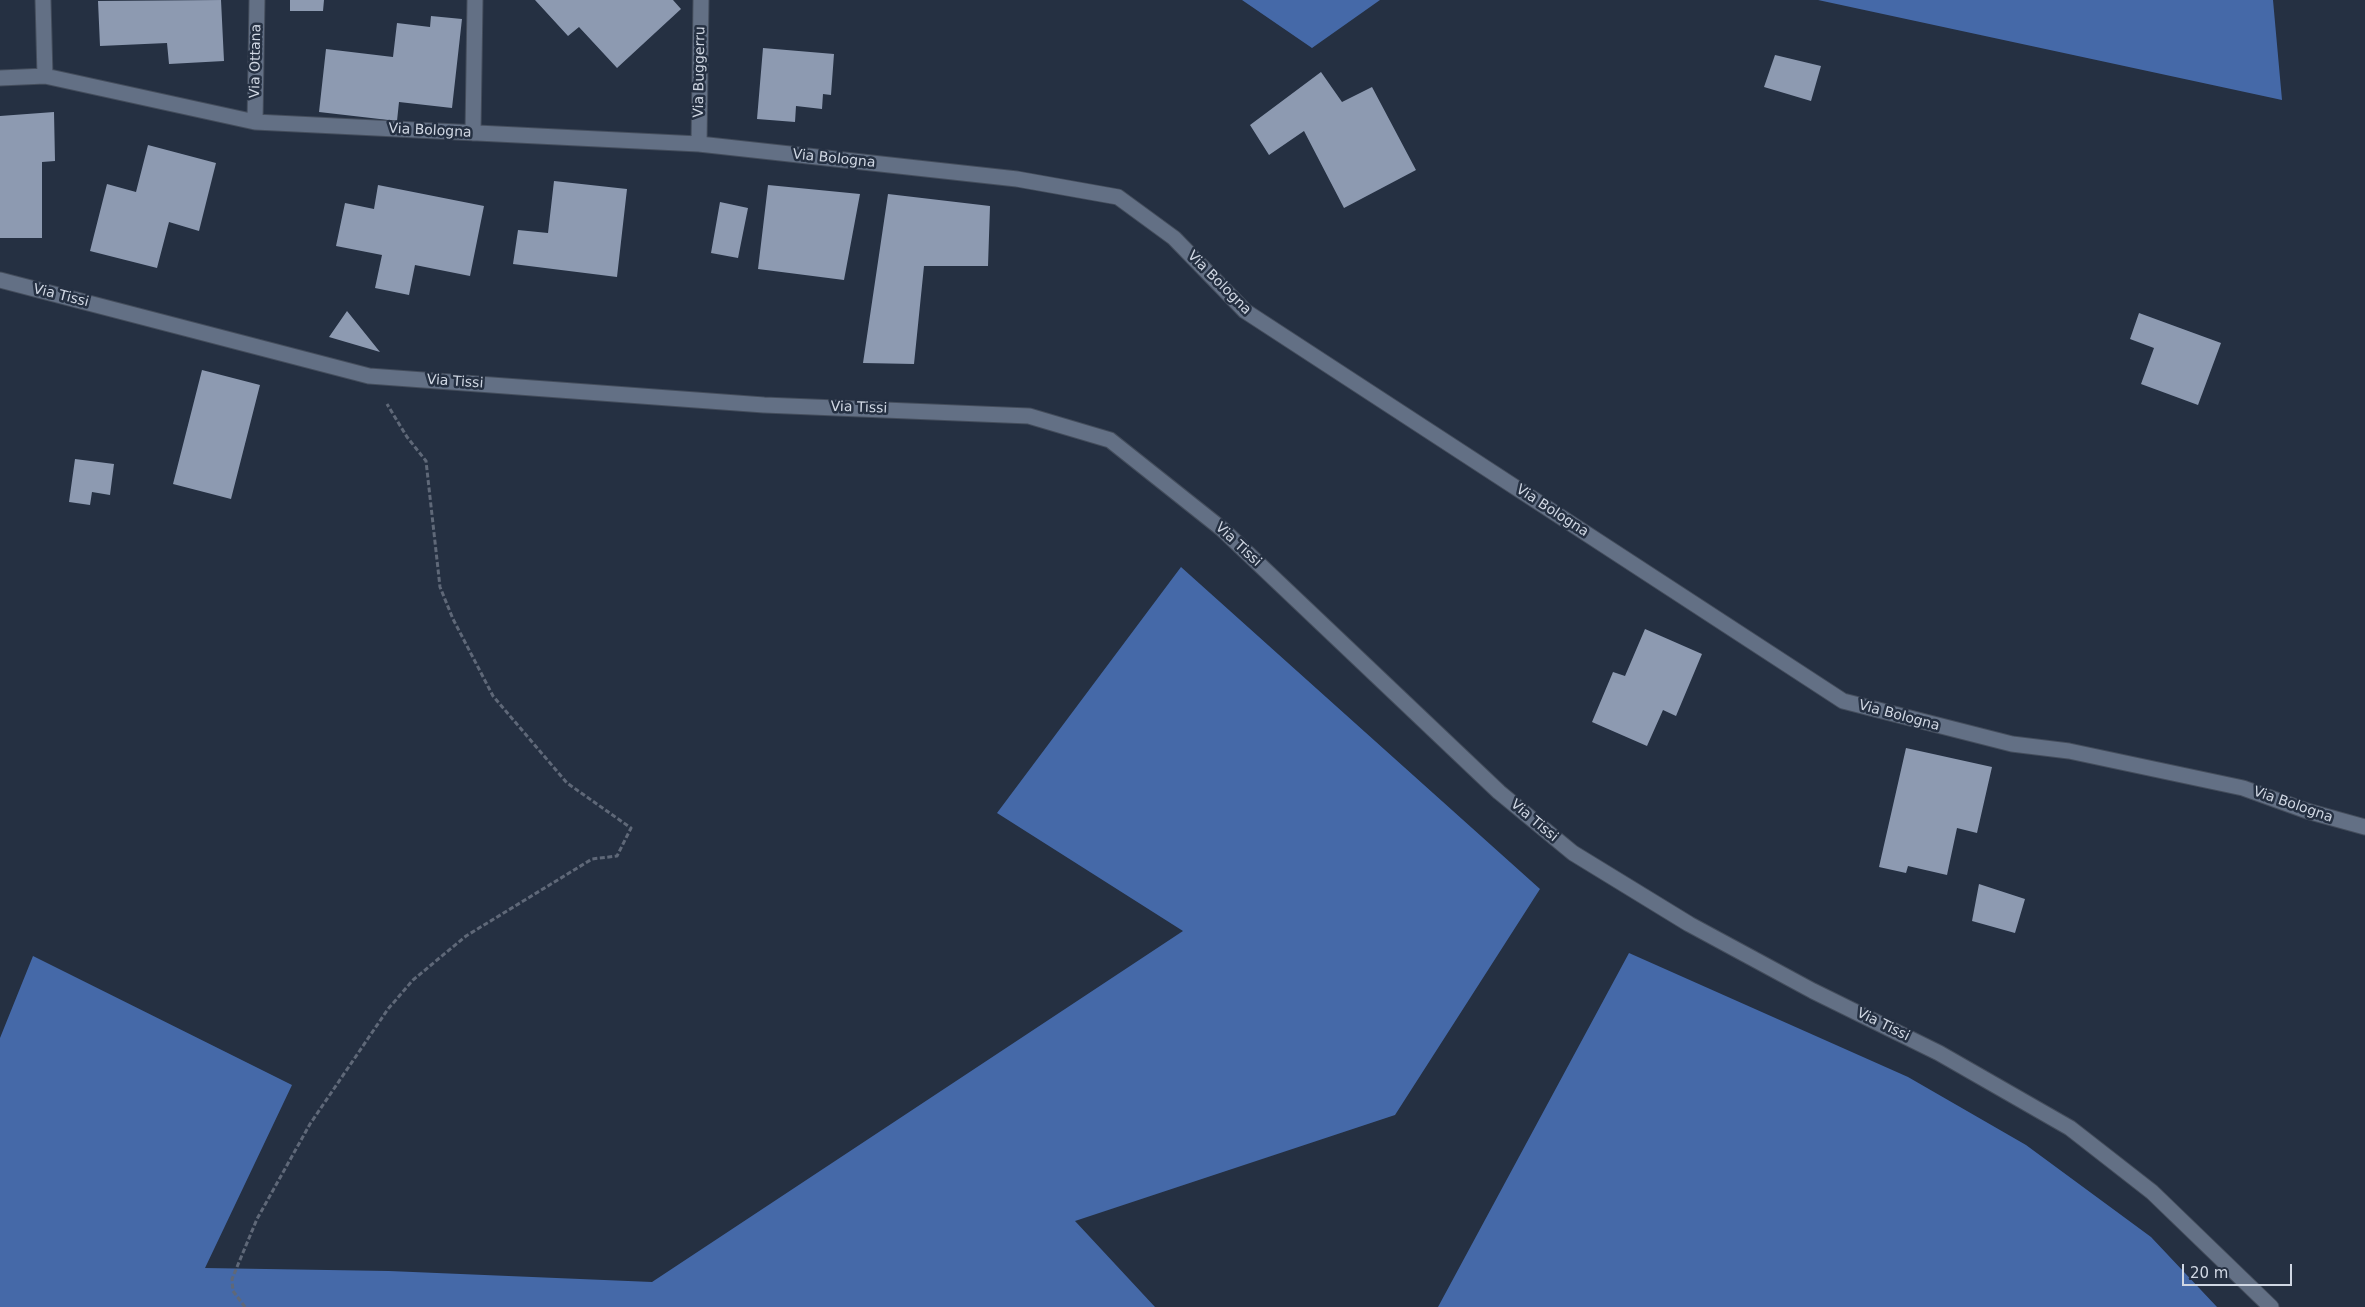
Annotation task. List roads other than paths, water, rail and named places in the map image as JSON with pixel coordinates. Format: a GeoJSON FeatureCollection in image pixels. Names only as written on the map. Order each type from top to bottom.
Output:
{"type":"FeatureCollection","features":[{"type":"Feature","properties":{"kind":"street"},"geometry":{"type":"LineString","coordinates":[[43,0],[45,76]]}},
{"type":"Feature","properties":{"kind":"street","name":"Via Ottana"},"geometry":{"type":"LineString","coordinates":[[255,122],[257,0]]}},
{"type":"Feature","properties":{"kind":"street"},"geometry":{"type":"LineString","coordinates":[[473,133],[476,0]]}},
{"type":"Feature","properties":{"kind":"street","name":"Via Buggerru"},"geometry":{"type":"LineString","coordinates":[[699,144],[701,0]]}},
{"type":"Feature","properties":{"kind":"street","name":"Via Bologna"},"geometry":{"type":"LineString","coordinates":[[0,78],[45,76],[255,122],[699,144],[1017,179],[1118,197],[1174,238],[1244,311],[1844,701],[2012,744],[2069,751],[2244,788],[2307,811],[2365,828]]}},
{"type":"Feature","properties":{"kind":"street","name":"Via Tissi"},"geometry":{"type":"LineString","coordinates":[[0,280],[370,376],[764,405],[1029,416],[1110,440],[1222,529],[1499,792],[1573,853],[1689,924],[1813,991],[1939,1053],[2070,1128],[2152,1192],[2271,1307]]}}]}
